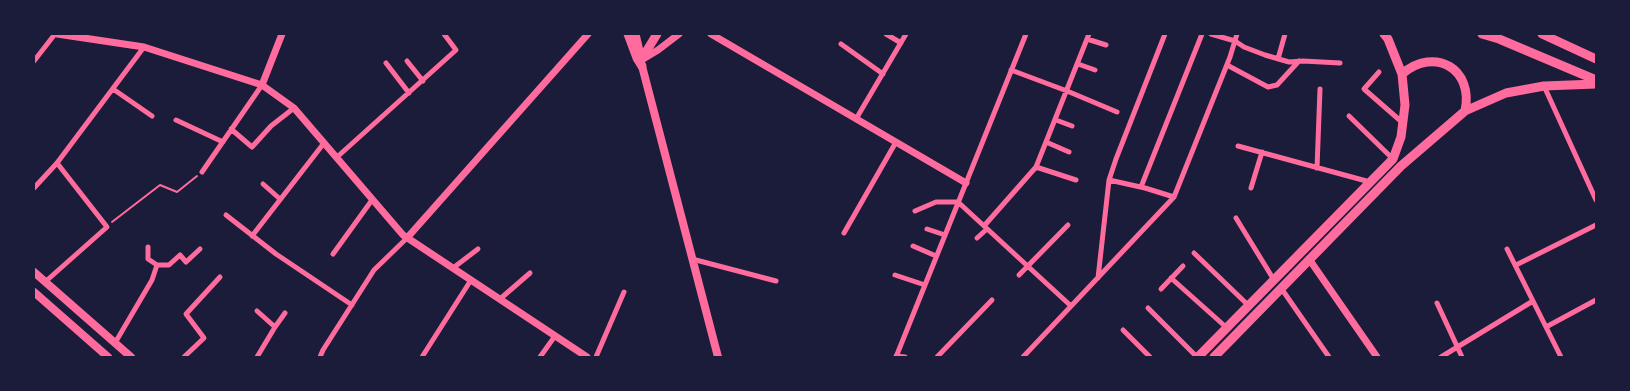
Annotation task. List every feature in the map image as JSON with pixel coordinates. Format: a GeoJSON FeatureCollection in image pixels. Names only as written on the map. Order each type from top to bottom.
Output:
{"type":"FeatureCollection","features":[{"type":"Feature","properties":{"kind":"main road"},"geometry":{"type":"LineString","coordinates":[[628,34],[636,58],[642,63]]}},
{"type":"Feature","properties":{"kind":"main road"},"geometry":{"type":"LineString","coordinates":[[635,34],[718,357]]}},
{"type":"Feature","properties":{"kind":"main road"},"geometry":{"type":"LineString","coordinates":[[642,63],[657,34]]}},
{"type":"Feature","properties":{"kind":"main road"},"geometry":{"type":"LineString","coordinates":[[1198,357],[1393,159],[1402,136],[1405,105],[1402,74],[1388,39],[1384,34]]}},
{"type":"Feature","properties":{"kind":"main road"},"geometry":{"type":"LineString","coordinates":[[1482,34],[1499,39],[1596,80]]}},
{"type":"Feature","properties":{"kind":"main road"},"geometry":{"type":"LineString","coordinates":[[1542,34],[1562,38],[1596,59]]}},
{"type":"Feature","properties":{"kind":"main road"},"geometry":{"type":"LineString","coordinates":[[1402,74],[1411,66],[1422,62],[1433,61],[1454,69],[1462,78],[1466,88],[1465,111]]}},
{"type":"Feature","properties":{"kind":"main road"},"geometry":{"type":"LineString","coordinates":[[1214,357],[1401,166],[1465,111],[1506,93],[1544,86],[1596,84]]}},
{"type":"Feature","properties":{"kind":"main road"},"geometry":{"type":"LineString","coordinates":[[34,272],[131,357]]}},
{"type":"Feature","properties":{"kind":"main road"},"geometry":{"type":"LineString","coordinates":[[34,293],[108,357]]}},
{"type":"Feature","properties":{"kind":"street"},"geometry":{"type":"LineString","coordinates":[[34,61],[56,34],[144,47],[262,85],[294,108],[402,234],[587,357]]}},
{"type":"Feature","properties":{"kind":"street"},"geometry":{"type":"LineString","coordinates":[[202,172],[262,85],[282,34]]}},
{"type":"Feature","properties":{"kind":"street"},"geometry":{"type":"LineString","coordinates":[[336,158],[456,50],[444,34]]}},
{"type":"Feature","properties":{"kind":"street"},"geometry":{"type":"LineString","coordinates":[[320,357],[374,270],[407,238],[588,34]]}},
{"type":"Feature","properties":{"kind":"street"},"geometry":{"type":"LineString","coordinates":[[642,63],[680,34]]}},
{"type":"Feature","properties":{"kind":"street"},"geometry":{"type":"LineString","coordinates":[[711,34],[966,183]]}},
{"type":"Feature","properties":{"kind":"street"},"geometry":{"type":"LineString","coordinates":[[886,34],[901,43]]}},
{"type":"Feature","properties":{"kind":"street"},"geometry":{"type":"LineString","coordinates":[[856,119],[906,34]]}},
{"type":"Feature","properties":{"kind":"street"},"geometry":{"type":"LineString","coordinates":[[906,357],[896,357],[1026,34]]}},
{"type":"Feature","properties":{"kind":"street"},"geometry":{"type":"LineString","coordinates":[[1098,278],[1109,180],[1166,34]]}},
{"type":"Feature","properties":{"kind":"street"},"geometry":{"type":"LineString","coordinates":[[1141,187],[1202,34]]}},
{"type":"Feature","properties":{"kind":"street"},"geometry":{"type":"LineString","coordinates":[[1211,34],[1235,41],[1244,47],[1289,62],[1340,63]]}},
{"type":"Feature","properties":{"kind":"street"},"geometry":{"type":"LineString","coordinates":[[1023,357],[1174,197],[1227,66],[1237,34]]}},
{"type":"Feature","properties":{"kind":"street"},"geometry":{"type":"LineString","coordinates":[[1278,59],[1285,34]]}},
{"type":"Feature","properties":{"kind":"street"},"geometry":{"type":"LineString","coordinates":[[977,238],[1036,167],[1068,91],[1088,36],[1106,45]]}},
{"type":"Feature","properties":{"kind":"street"},"geometry":{"type":"LineString","coordinates":[[841,44],[883,74]]}},
{"type":"Feature","properties":{"kind":"street"},"geometry":{"type":"LineString","coordinates":[[34,188],[56,163],[144,47]]}},
{"type":"Feature","properties":{"kind":"street"},"geometry":{"type":"LineString","coordinates":[[407,61],[423,80]]}},
{"type":"Feature","properties":{"kind":"street"},"geometry":{"type":"LineString","coordinates":[[1227,66],[1268,87],[1277,85],[1299,62]]}},
{"type":"Feature","properties":{"kind":"street"},"geometry":{"type":"LineString","coordinates":[[386,63],[409,93]]}},
{"type":"Feature","properties":{"kind":"street"},"geometry":{"type":"LineString","coordinates":[[1078,64],[1095,70]]}},
{"type":"Feature","properties":{"kind":"street"},"geometry":{"type":"LineString","coordinates":[[1011,70],[1118,112]]}},
{"type":"Feature","properties":{"kind":"street"},"geometry":{"type":"LineString","coordinates":[[1379,72],[1364,89],[1403,123]]}},
{"type":"Feature","properties":{"kind":"street"},"geometry":{"type":"LineString","coordinates":[[1544,86],[1596,200]]}},
{"type":"Feature","properties":{"kind":"street"},"geometry":{"type":"LineString","coordinates":[[112,89],[152,116]]}},
{"type":"Feature","properties":{"kind":"street"},"geometry":{"type":"LineString","coordinates":[[1317,168],[1320,89]]}},
{"type":"Feature","properties":{"kind":"street"},"geometry":{"type":"LineString","coordinates":[[231,129],[252,147],[271,126],[294,108]]}},
{"type":"Feature","properties":{"kind":"street"},"geometry":{"type":"LineString","coordinates":[[1350,116],[1393,159]]}},
{"type":"Feature","properties":{"kind":"street"},"geometry":{"type":"LineString","coordinates":[[176,120],[223,142]]}},
{"type":"Feature","properties":{"kind":"street"},"geometry":{"type":"LineString","coordinates":[[1056,120],[1072,126]]}},
{"type":"Feature","properties":{"kind":"street"},"geometry":{"type":"LineString","coordinates":[[844,233],[896,142]]}},
{"type":"Feature","properties":{"kind":"street"},"geometry":{"type":"LineString","coordinates":[[1046,142],[1069,152]]}},
{"type":"Feature","properties":{"kind":"street"},"geometry":{"type":"LineString","coordinates":[[252,236],[324,143]]}},
{"type":"Feature","properties":{"kind":"street"},"geometry":{"type":"LineString","coordinates":[[1238,146],[1370,182]]}},
{"type":"Feature","properties":{"kind":"street"},"geometry":{"type":"LineString","coordinates":[[1251,188],[1262,152]]}},
{"type":"Feature","properties":{"kind":"street"},"geometry":{"type":"LineString","coordinates":[[45,282],[107,227],[56,163]]}},
{"type":"Feature","properties":{"kind":"street"},"geometry":{"type":"LineString","coordinates":[[1036,167],[1076,180]]}},
{"type":"Feature","properties":{"kind":"street"},"geometry":{"type":"LineString","coordinates":[[1109,180],[1174,197]]}},
{"type":"Feature","properties":{"kind":"street"},"geometry":{"type":"LineString","coordinates":[[263,184],[280,199]]}},
{"type":"Feature","properties":{"kind":"street"},"geometry":{"type":"LineString","coordinates":[[333,254],[372,200]]}},
{"type":"Feature","properties":{"kind":"street"},"geometry":{"type":"LineString","coordinates":[[915,211],[936,202],[958,202],[1071,306]]}},
{"type":"Feature","properties":{"kind":"street"},"geometry":{"type":"LineString","coordinates":[[226,215],[276,254],[352,305]]}},
{"type":"Feature","properties":{"kind":"street"},"geometry":{"type":"LineString","coordinates":[[1236,218],[1274,280]]}},
{"type":"Feature","properties":{"kind":"street"},"geometry":{"type":"LineString","coordinates":[[1019,276],[1068,224]]}},
{"type":"Feature","properties":{"kind":"street"},"geometry":{"type":"LineString","coordinates":[[1516,265],[1596,225]]}},
{"type":"Feature","properties":{"kind":"street"},"geometry":{"type":"LineString","coordinates":[[926,229],[945,235]]}},
{"type":"Feature","properties":{"kind":"street"},"geometry":{"type":"LineString","coordinates":[[912,246],[936,256]]}},
{"type":"Feature","properties":{"kind":"street"},"geometry":{"type":"LineString","coordinates":[[148,247],[148,259],[157,265],[169,265],[180,255],[186,262],[200,249]]}},
{"type":"Feature","properties":{"kind":"street"},"geometry":{"type":"LineString","coordinates":[[1507,248],[1561,357]]}},
{"type":"Feature","properties":{"kind":"street"},"geometry":{"type":"LineString","coordinates":[[453,268],[478,249]]}},
{"type":"Feature","properties":{"kind":"street"},"geometry":{"type":"LineString","coordinates":[[1194,253],[1249,306]]}},
{"type":"Feature","properties":{"kind":"street"},"geometry":{"type":"LineString","coordinates":[[692,260],[776,280]]}},
{"type":"Feature","properties":{"kind":"street"},"geometry":{"type":"LineString","coordinates":[[1309,260],[1377,357]]}},
{"type":"Feature","properties":{"kind":"street"},"geometry":{"type":"LineString","coordinates":[[115,343],[152,280],[157,265]]}},
{"type":"Feature","properties":{"kind":"street"},"geometry":{"type":"LineString","coordinates":[[1160,289],[1183,266]]}},
{"type":"Feature","properties":{"kind":"street"},"geometry":{"type":"LineString","coordinates":[[500,300],[530,273]]}},
{"type":"Feature","properties":{"kind":"street"},"geometry":{"type":"LineString","coordinates":[[895,275],[925,285]]}},
{"type":"Feature","properties":{"kind":"street"},"geometry":{"type":"LineString","coordinates":[[184,357],[204,338],[186,314],[220,277]]}},
{"type":"Feature","properties":{"kind":"street"},"geometry":{"type":"LineString","coordinates":[[1171,278],[1227,328]]}},
{"type":"Feature","properties":{"kind":"street"},"geometry":{"type":"LineString","coordinates":[[422,357],[471,280]]}},
{"type":"Feature","properties":{"kind":"street"},"geometry":{"type":"LineString","coordinates":[[1281,288],[1328,357]]}},
{"type":"Feature","properties":{"kind":"street"},"geometry":{"type":"LineString","coordinates":[[596,357],[624,292]]}},
{"type":"Feature","properties":{"kind":"street"},"geometry":{"type":"LineString","coordinates":[[936,357],[992,300]]}},
{"type":"Feature","properties":{"kind":"street"},"geometry":{"type":"LineString","coordinates":[[1441,357],[1533,300]]}},
{"type":"Feature","properties":{"kind":"street"},"geometry":{"type":"LineString","coordinates":[[1546,327],[1596,300]]}},
{"type":"Feature","properties":{"kind":"street"},"geometry":{"type":"LineString","coordinates":[[1437,303],[1462,357]]}},
{"type":"Feature","properties":{"kind":"street"},"geometry":{"type":"LineString","coordinates":[[1148,308],[1198,357]]}},
{"type":"Feature","properties":{"kind":"street"},"geometry":{"type":"LineString","coordinates":[[257,310],[275,327]]}},
{"type":"Feature","properties":{"kind":"street"},"geometry":{"type":"LineString","coordinates":[[257,357],[286,313]]}},
{"type":"Feature","properties":{"kind":"street"},"geometry":{"type":"LineString","coordinates":[[1123,330],[1150,357]]}},
{"type":"Feature","properties":{"kind":"street"},"geometry":{"type":"LineString","coordinates":[[540,357],[555,336]]}},
{"type":"Feature","properties":{"kind":"path"},"geometry":{"type":"LineString","coordinates":[[107,227],[160,185],[177,192],[202,172]]}}]}
